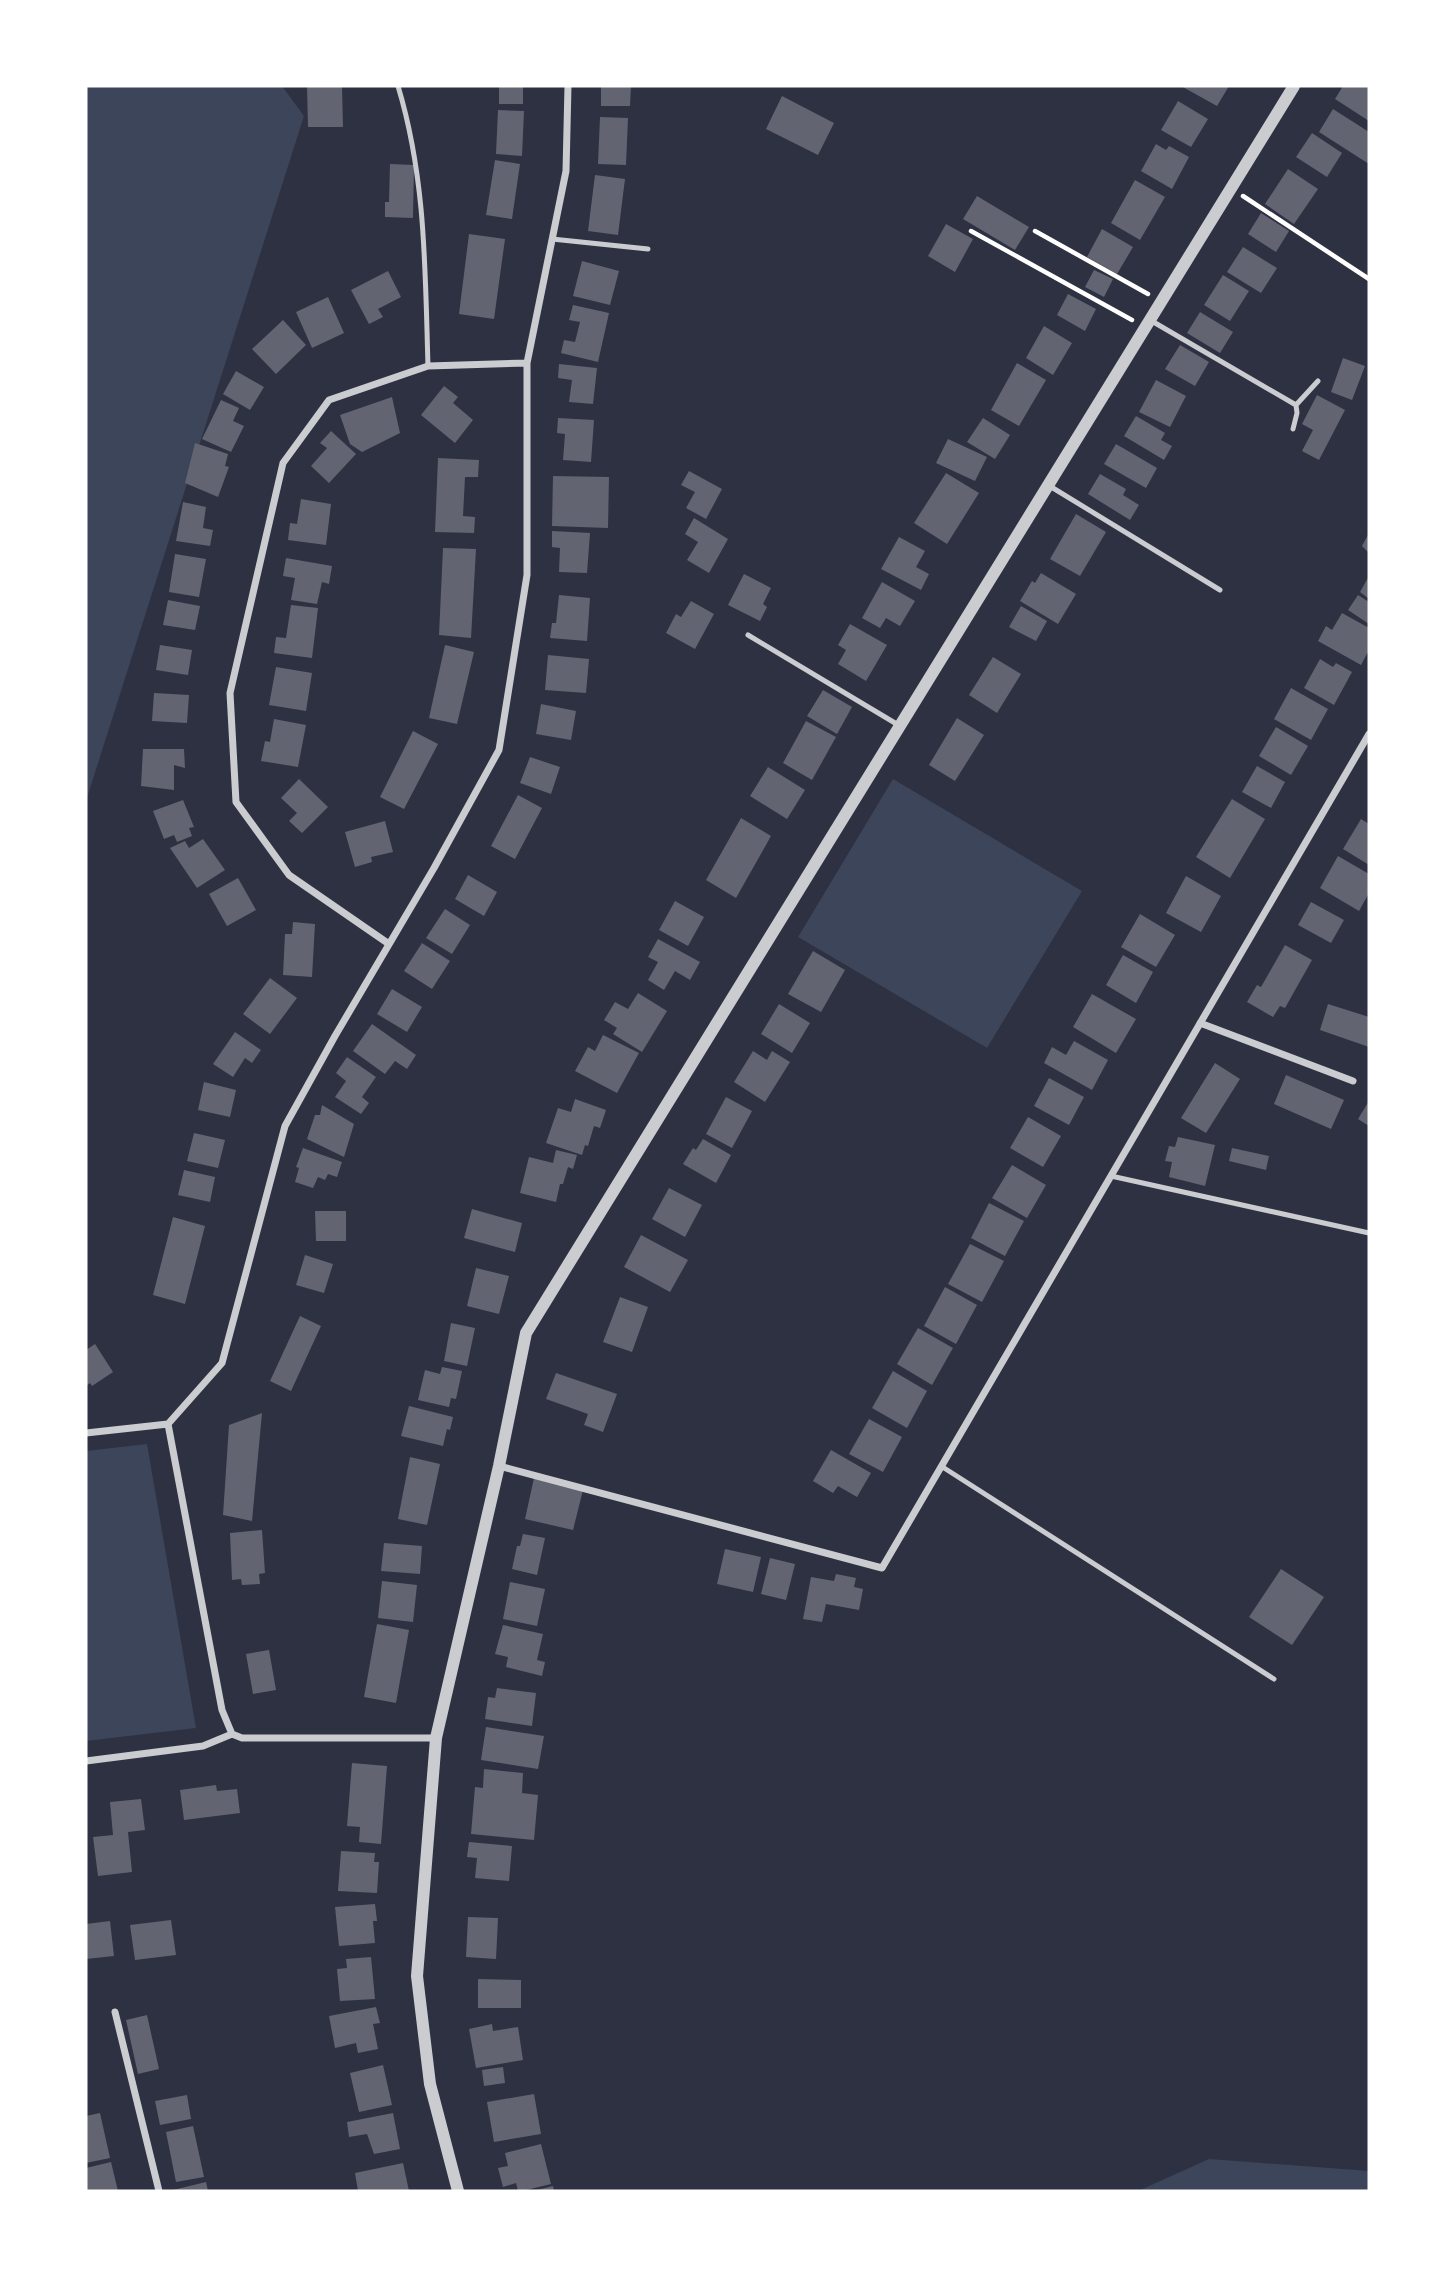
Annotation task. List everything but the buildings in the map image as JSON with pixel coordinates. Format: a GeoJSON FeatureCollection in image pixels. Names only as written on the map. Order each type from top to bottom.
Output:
{"type":"FeatureCollection","features":[{"type":"Feature","properties":{"kind":"street"},"geometry":{"type":"LineString","coordinates":[[86,1433],[168,1424],[222,1363],[285,1126],[499,750],[527,575],[527,363],[566,171],[568,86]]}},
{"type":"Feature","properties":{"kind":"street"},"geometry":{"type":"LineString","coordinates":[[458,2191],[430,2084],[417,1976],[436,1738],[499,1466],[526,1333],[1294,86]]}},
{"type":"Feature","properties":{"kind":"street"},"geometry":{"type":"LineString","coordinates":[[389,944],[289,875],[236,802],[230,694],[283,463],[328,400],[428,366],[527,363]]}},
{"type":"Feature","properties":{"kind":"street"},"geometry":{"type":"LineString","coordinates":[[499,1466],[881,1568],[1369,734]]}},
{"type":"Feature","properties":{"kind":"street"},"geometry":{"type":"LineString","coordinates":[[1200,1023],[1353,1081]]}},
{"type":"Feature","properties":{"kind":"street"},"geometry":{"type":"LineString","coordinates":[[168,1424],[222,1710],[232,1734]]}},
{"type":"Feature","properties":{"kind":"street"},"geometry":{"type":"LineString","coordinates":[[86,1762],[203,1746],[232,1734],[242,1738],[436,1738]]}},
{"type":"Feature","properties":{"kind":"street"},"geometry":{"type":"LineString","coordinates":[[114,2012],[159,2191]]}},
{"type":"Feature","properties":{"kind":"lane"},"geometry":{"type":"LineString","coordinates":[[398,86],[410,122],[421,188],[428,366]]}},
{"type":"Feature","properties":{"kind":"lane"},"geometry":{"type":"LineString","coordinates":[[552,239],[648,249]]}},
{"type":"Feature","properties":{"kind":"lane"},"geometry":{"type":"LineString","coordinates":[[1147,323],[1296,405]]}},
{"type":"Feature","properties":{"kind":"lane"},"geometry":{"type":"LineString","coordinates":[[1293,429],[1296,405],[1318,381]]}},
{"type":"Feature","properties":{"kind":"lane"},"geometry":{"type":"LineString","coordinates":[[1048,485],[1220,590]]}},
{"type":"Feature","properties":{"kind":"lane"},"geometry":{"type":"LineString","coordinates":[[748,635],[900,726]]}},
{"type":"Feature","properties":{"kind":"lane"},"geometry":{"type":"LineString","coordinates":[[1111,1177],[1369,1233]]}},
{"type":"Feature","properties":{"kind":"lane"},"geometry":{"type":"LineString","coordinates":[[941,1466],[1274,1679]]}},
{"type":"Feature","properties":{"kind":"path"},"geometry":{"type":"LineString","coordinates":[[1231,188],[1369,279]]}},
{"type":"Feature","properties":{"kind":"path"},"geometry":{"type":"LineString","coordinates":[[971,231],[1147,323]]}},
{"type":"Feature","properties":{"kind":"path"},"geometry":{"type":"LineString","coordinates":[[1035,231],[1161,301]]}},
{"type":"Feature","properties":{"kind":"shaded area"},"geometry":{"type":"Polygon","coordinates":[[[86,86],[282,86],[304,116],[86,801],[86,86]]]}},
{"type":"Feature","properties":{"kind":"shaded area"},"geometry":{"type":"Polygon","coordinates":[[[893,779],[1082,891],[987,1048],[798,937],[893,779]]]}},
{"type":"Feature","properties":{"kind":"shaded area"},"geometry":{"type":"Polygon","coordinates":[[[147,1444],[196,1728],[86,1741],[86,1451],[147,1444]]]}},
{"type":"Feature","properties":{"kind":"shaded area"},"geometry":{"type":"Polygon","coordinates":[[[1209,2159],[1369,2171],[1369,2191],[1138,2191],[1209,2159]]]}}]}
